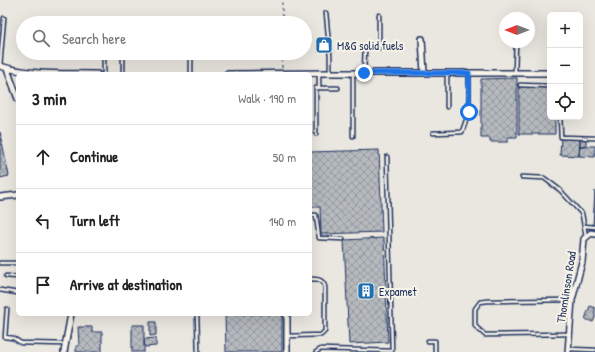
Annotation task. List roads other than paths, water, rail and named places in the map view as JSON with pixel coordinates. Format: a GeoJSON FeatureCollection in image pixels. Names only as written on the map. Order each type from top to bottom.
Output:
{"type":"FeatureCollection","features":[{"type":"Feature","properties":{"kind":"street"},"geometry":{"type":"LineString","coordinates":[[422,39],[424,73]]}},
{"type":"Feature","properties":{"kind":"street"},"geometry":{"type":"LineString","coordinates":[[0,66],[7,69],[32,72]]}},
{"type":"Feature","properties":{"kind":"street"},"geometry":{"type":"LineString","coordinates":[[7,69],[16,94]]}},
{"type":"Feature","properties":{"kind":"street"},"geometry":{"type":"LineString","coordinates":[[312,73],[547,73]]}},
{"type":"Feature","properties":{"kind":"street"},"geometry":{"type":"LineString","coordinates":[[0,197],[16,195]]}},
{"type":"Feature","properties":{"kind":"street","name":"Thomlinson Road"},"geometry":{"type":"LineString","coordinates":[[568,350],[572,300],[582,262],[584,239],[591,233],[595,234]]}},
{"type":"Feature","properties":{"kind":"street"},"geometry":{"type":"LineString","coordinates":[[64,352],[71,316]]}},
{"type":"Feature","properties":{"kind":"street"},"geometry":{"type":"LineString","coordinates":[[287,316],[287,352]]}},
{"type":"Feature","properties":{"kind":"lane"},"geometry":{"type":"LineString","coordinates":[[326,13],[330,73]]}},
{"type":"Feature","properties":{"kind":"lane"},"geometry":{"type":"LineString","coordinates":[[364,73],[365,48],[379,48],[379,15]]}},
{"type":"Feature","properties":{"kind":"lane"},"geometry":{"type":"LineString","coordinates":[[0,66],[4,18]]}},
{"type":"Feature","properties":{"kind":"lane"},"geometry":{"type":"LineString","coordinates":[[515,73],[516,48]]}},
{"type":"Feature","properties":{"kind":"lane"},"geometry":{"type":"LineString","coordinates":[[104,60],[104,72]]}},
{"type":"Feature","properties":{"kind":"lane"},"geometry":{"type":"LineString","coordinates":[[123,60],[123,72]]}},
{"type":"Feature","properties":{"kind":"lane"},"geometry":{"type":"LineString","coordinates":[[191,60],[191,72]]}},
{"type":"Feature","properties":{"kind":"lane"},"geometry":{"type":"LineString","coordinates":[[316,134],[316,88],[319,88],[319,73]]}},
{"type":"Feature","properties":{"kind":"lane"},"geometry":{"type":"LineString","coordinates":[[353,73],[353,136]]}},
{"type":"Feature","properties":{"kind":"lane"},"geometry":{"type":"LineString","coordinates":[[447,73],[447,107]]}},
{"type":"Feature","properties":{"kind":"lane"},"geometry":{"type":"LineString","coordinates":[[433,133],[462,132],[469,112],[469,73]]}},
{"type":"Feature","properties":{"kind":"lane"},"geometry":{"type":"LineString","coordinates":[[520,85],[547,86]]}},
{"type":"Feature","properties":{"kind":"lane"},"geometry":{"type":"LineString","coordinates":[[319,88],[338,88]]}},
{"type":"Feature","properties":{"kind":"lane"},"geometry":{"type":"LineString","coordinates":[[560,120],[561,137],[595,138]]}},
{"type":"Feature","properties":{"kind":"lane"},"geometry":{"type":"LineString","coordinates":[[316,352],[321,348],[392,351],[387,157]]}},
{"type":"Feature","properties":{"kind":"lane"},"geometry":{"type":"LineString","coordinates":[[522,177],[544,178],[560,190],[582,214],[586,237]]}},
{"type":"Feature","properties":{"kind":"lane"},"geometry":{"type":"LineString","coordinates":[[312,215],[316,215],[319,238],[343,239]]}},
{"type":"Feature","properties":{"kind":"lane"},"geometry":{"type":"LineString","coordinates":[[584,226],[595,227]]}},
{"type":"Feature","properties":{"kind":"lane"},"geometry":{"type":"LineString","coordinates":[[0,263],[16,263]]}},
{"type":"Feature","properties":{"kind":"lane"},"geometry":{"type":"LineString","coordinates":[[6,276],[16,277]]}},
{"type":"Feature","properties":{"kind":"lane"},"geometry":{"type":"LineString","coordinates":[[287,336],[320,335],[325,331],[325,287],[320,280],[312,279]]}},
{"type":"Feature","properties":{"kind":"lane"},"geometry":{"type":"LineString","coordinates":[[0,290],[16,292]]}},
{"type":"Feature","properties":{"kind":"lane"},"geometry":{"type":"LineString","coordinates":[[569,334],[485,335],[475,326],[475,309],[480,302],[487,301],[572,300]]}},
{"type":"Feature","properties":{"kind":"lane"},"geometry":{"type":"LineString","coordinates":[[7,309],[5,337],[13,338],[21,343],[65,344]]}},
{"type":"Feature","properties":{"kind":"lane"},"geometry":{"type":"LineString","coordinates":[[197,316],[198,352]]}},
{"type":"Feature","properties":{"kind":"lane"},"geometry":{"type":"LineString","coordinates":[[428,341],[435,340],[435,352]]}},
{"type":"Feature","properties":{"kind":"lane"},"geometry":{"type":"LineString","coordinates":[[568,350],[595,350]]}},
{"type":"Feature","properties":{"kind":"place","name":"M&G solid fuels"},"geometry":{"type":"Point","coordinates":[324,45]}},
{"type":"Feature","properties":{"kind":"place","name":"Expamet"},"geometry":{"type":"Point","coordinates":[366,291]}}]}
